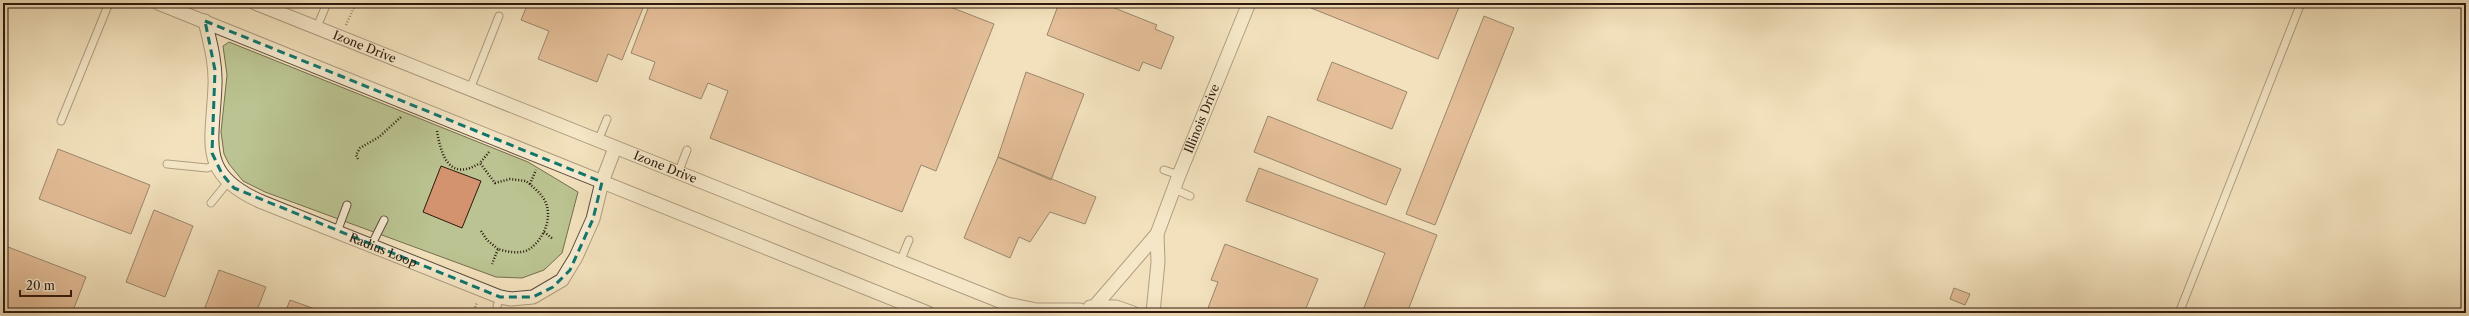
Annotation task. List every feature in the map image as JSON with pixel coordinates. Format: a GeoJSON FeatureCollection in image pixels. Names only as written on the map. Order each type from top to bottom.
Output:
{"type":"FeatureCollection","features":[{"type":"Feature","properties":{"kind":"street"},"geometry":{"type":"LineString","coordinates":[[158,3],[206,21],[928,313]]}},
{"type":"Feature","properties":{"kind":"street","name":"Izone Drive"},"geometry":{"type":"LineString","coordinates":[[255,3],[1007,304],[1037,310],[1078,312],[1096,306],[1116,306],[1133,313]]}},
{"type":"Feature","properties":{"kind":"street","name":"Illinois Drive"},"geometry":{"type":"LineString","coordinates":[[1096,306],[1157,234],[1179,175],[1249,3]]}},
{"type":"Feature","properties":{"kind":"street","name":"Radius Loop"},"geometry":{"type":"LineString","coordinates":[[206,21],[215,70],[211,142],[217,165],[228,182],[242,193],[371,246],[498,302],[511,299],[532,302],[553,287],[570,270],[597,206],[602,182],[615,148]]}},
{"type":"Feature","properties":{"kind":"street","name":"Illinois Drive"},"geometry":{"type":"LineString","coordinates":[[1153,313],[1158,262],[1157,234]]}},
{"type":"Feature","properties":{"kind":"lane"},"geometry":{"type":"LineString","coordinates":[[61,121],[109,3]]}},
{"type":"Feature","properties":{"kind":"lane"},"geometry":{"type":"LineString","coordinates":[[317,28],[327,3]]}},
{"type":"Feature","properties":{"kind":"lane"},"geometry":{"type":"LineString","coordinates":[[2179,313],[2301,3]]}},
{"type":"Feature","properties":{"kind":"lane"},"geometry":{"type":"LineString","coordinates":[[470,89],[500,16]]}},
{"type":"Feature","properties":{"kind":"lane"},"geometry":{"type":"LineString","coordinates":[[598,141],[607,119]]}},
{"type":"Feature","properties":{"kind":"lane"},"geometry":{"type":"LineString","coordinates":[[678,173],[688,150]]}},
{"type":"Feature","properties":{"kind":"lane"},"geometry":{"type":"LineString","coordinates":[[167,164],[207,168],[217,165]]}},
{"type":"Feature","properties":{"kind":"lane"},"geometry":{"type":"LineString","coordinates":[[1164,170],[1179,175]]}},
{"type":"Feature","properties":{"kind":"lane"},"geometry":{"type":"LineString","coordinates":[[211,203],[228,182]]}},
{"type":"Feature","properties":{"kind":"lane"},"geometry":{"type":"LineString","coordinates":[[1174,188],[1190,196]]}},
{"type":"Feature","properties":{"kind":"lane"},"geometry":{"type":"LineString","coordinates":[[336,232],[347,205]]}},
{"type":"Feature","properties":{"kind":"lane"},"geometry":{"type":"LineString","coordinates":[[371,246],[384,220]]}},
{"type":"Feature","properties":{"kind":"lane"},"geometry":{"type":"LineString","coordinates":[[900,262],[909,240]]}},
{"type":"Feature","properties":{"kind":"path"},"geometry":{"type":"LineString","coordinates":[[344,29],[356,3]]}},
{"type":"Feature","properties":{"kind":"path"},"geometry":{"type":"LineString","coordinates":[[358,159],[356,155],[360,148],[379,137],[401,116]]}},
{"type":"Feature","properties":{"kind":"path"},"geometry":{"type":"LineString","coordinates":[[436,130],[441,153],[453,167],[463,169],[480,163],[489,152]]}},
{"type":"Feature","properties":{"kind":"path"},"geometry":{"type":"LineString","coordinates":[[480,163],[495,183],[518,179],[530,184],[545,201],[548,220],[544,232],[532,248],[527,250],[510,252],[498,249],[487,240],[481,231]]}},
{"type":"Feature","properties":{"kind":"path"},"geometry":{"type":"LineString","coordinates":[[530,184],[536,170]]}},
{"type":"Feature","properties":{"kind":"path"},"geometry":{"type":"LineString","coordinates":[[544,232],[553,239]]}},
{"type":"Feature","properties":{"kind":"path"},"geometry":{"type":"LineString","coordinates":[[492,264],[498,249]]}},
{"type":"Feature","properties":{"kind":"path"},"geometry":{"type":"LineString","coordinates":[[473,313],[478,300]]}},
{"type":"Feature","properties":{"kind":"highlighted area"},"geometry":{"type":"Polygon","coordinates":[[[205,21],[602,182],[593,219],[570,270],[553,287],[533,297],[500,297],[234,188],[222,174],[212,153],[215,70],[205,21]]]}},
{"type":"Feature","properties":{"kind":"green space"},"geometry":{"type":"Polygon","coordinates":[[[229,42],[528,162],[578,192],[562,253],[544,270],[522,278],[496,277],[265,192],[243,181],[229,164],[224,154],[221,132],[227,75],[223,46],[229,42]]]}},
{"type":"Feature","properties":{"kind":"building"},"geometry":{"type":"Polygon","coordinates":[[[528,3],[645,3],[622,60],[608,54],[597,82],[538,59],[549,31],[521,20],[528,3]]]}},
{"type":"Feature","properties":{"kind":"building"},"geometry":{"type":"Polygon","coordinates":[[[650,3],[940,3],[994,24],[936,171],[921,165],[902,212],[710,138],[728,91],[708,83],[701,99],[649,79],[655,62],[631,53],[650,3]]]}},
{"type":"Feature","properties":{"kind":"building"},"geometry":{"type":"Polygon","coordinates":[[[1059,3],[1102,3],[1157,25],[1155,29],[1174,37],[1161,69],[1143,62],[1139,71],[1047,35],[1059,3]]]}},
{"type":"Feature","properties":{"kind":"building"},"geometry":{"type":"Polygon","coordinates":[[[1313,3],[1448,3],[1459,7],[1438,59],[1311,8],[1313,3]]]}},
{"type":"Feature","properties":{"kind":"building"},"geometry":{"type":"Polygon","coordinates":[[[1484,16],[1514,28],[1435,225],[1406,214],[1484,16]]]}},
{"type":"Feature","properties":{"kind":"building"},"geometry":{"type":"Polygon","coordinates":[[[1332,62],[1407,92],[1392,129],[1317,100],[1332,62]]]}},
{"type":"Feature","properties":{"kind":"building"},"geometry":{"type":"Polygon","coordinates":[[[1026,72],[1084,94],[1051,180],[998,157],[1026,72]]]}},
{"type":"Feature","properties":{"kind":"building"},"geometry":{"type":"Polygon","coordinates":[[[1268,116],[1401,169],[1386,205],[1254,152],[1268,116]]]}},
{"type":"Feature","properties":{"kind":"building"},"geometry":{"type":"Polygon","coordinates":[[[58,149],[150,185],[131,234],[39,199],[58,149]]]}},
{"type":"Feature","properties":{"kind":"building"},"geometry":{"type":"Polygon","coordinates":[[[998,157],[1096,197],[1085,224],[1050,212],[1030,242],[1019,237],[1010,258],[964,238],[998,157]]]}},
{"type":"Feature","properties":{"kind":"building"},"geometry":{"type":"Polygon","coordinates":[[[441,166],[481,181],[462,228],[423,212],[441,166]]]}},
{"type":"Feature","properties":{"kind":"building"},"geometry":{"type":"Polygon","coordinates":[[[1259,168],[1437,235],[1407,313],[1362,313],[1385,253],[1246,201],[1259,168]]]}},
{"type":"Feature","properties":{"kind":"building"},"geometry":{"type":"Polygon","coordinates":[[[154,210],[193,226],[165,297],[126,282],[154,210]]]}},
{"type":"Feature","properties":{"kind":"building"},"geometry":{"type":"Polygon","coordinates":[[[1225,244],[1318,279],[1304,313],[1221,313],[1208,308],[1218,282],[1211,280],[1225,244]]]}},
{"type":"Feature","properties":{"kind":"building"},"geometry":{"type":"Polygon","coordinates":[[[3,245],[86,277],[72,313],[3,313],[3,245]]]}},
{"type":"Feature","properties":{"kind":"building"},"geometry":{"type":"Polygon","coordinates":[[[219,270],[266,287],[256,313],[203,313],[219,270]]]}},
{"type":"Feature","properties":{"kind":"building"},"geometry":{"type":"Polygon","coordinates":[[[1954,288],[1970,294],[1965,305],[1950,299],[1954,288]]]}},
{"type":"Feature","properties":{"kind":"building"},"geometry":{"type":"Polygon","coordinates":[[[290,300],[326,313],[285,313],[290,300]]]}}]}
